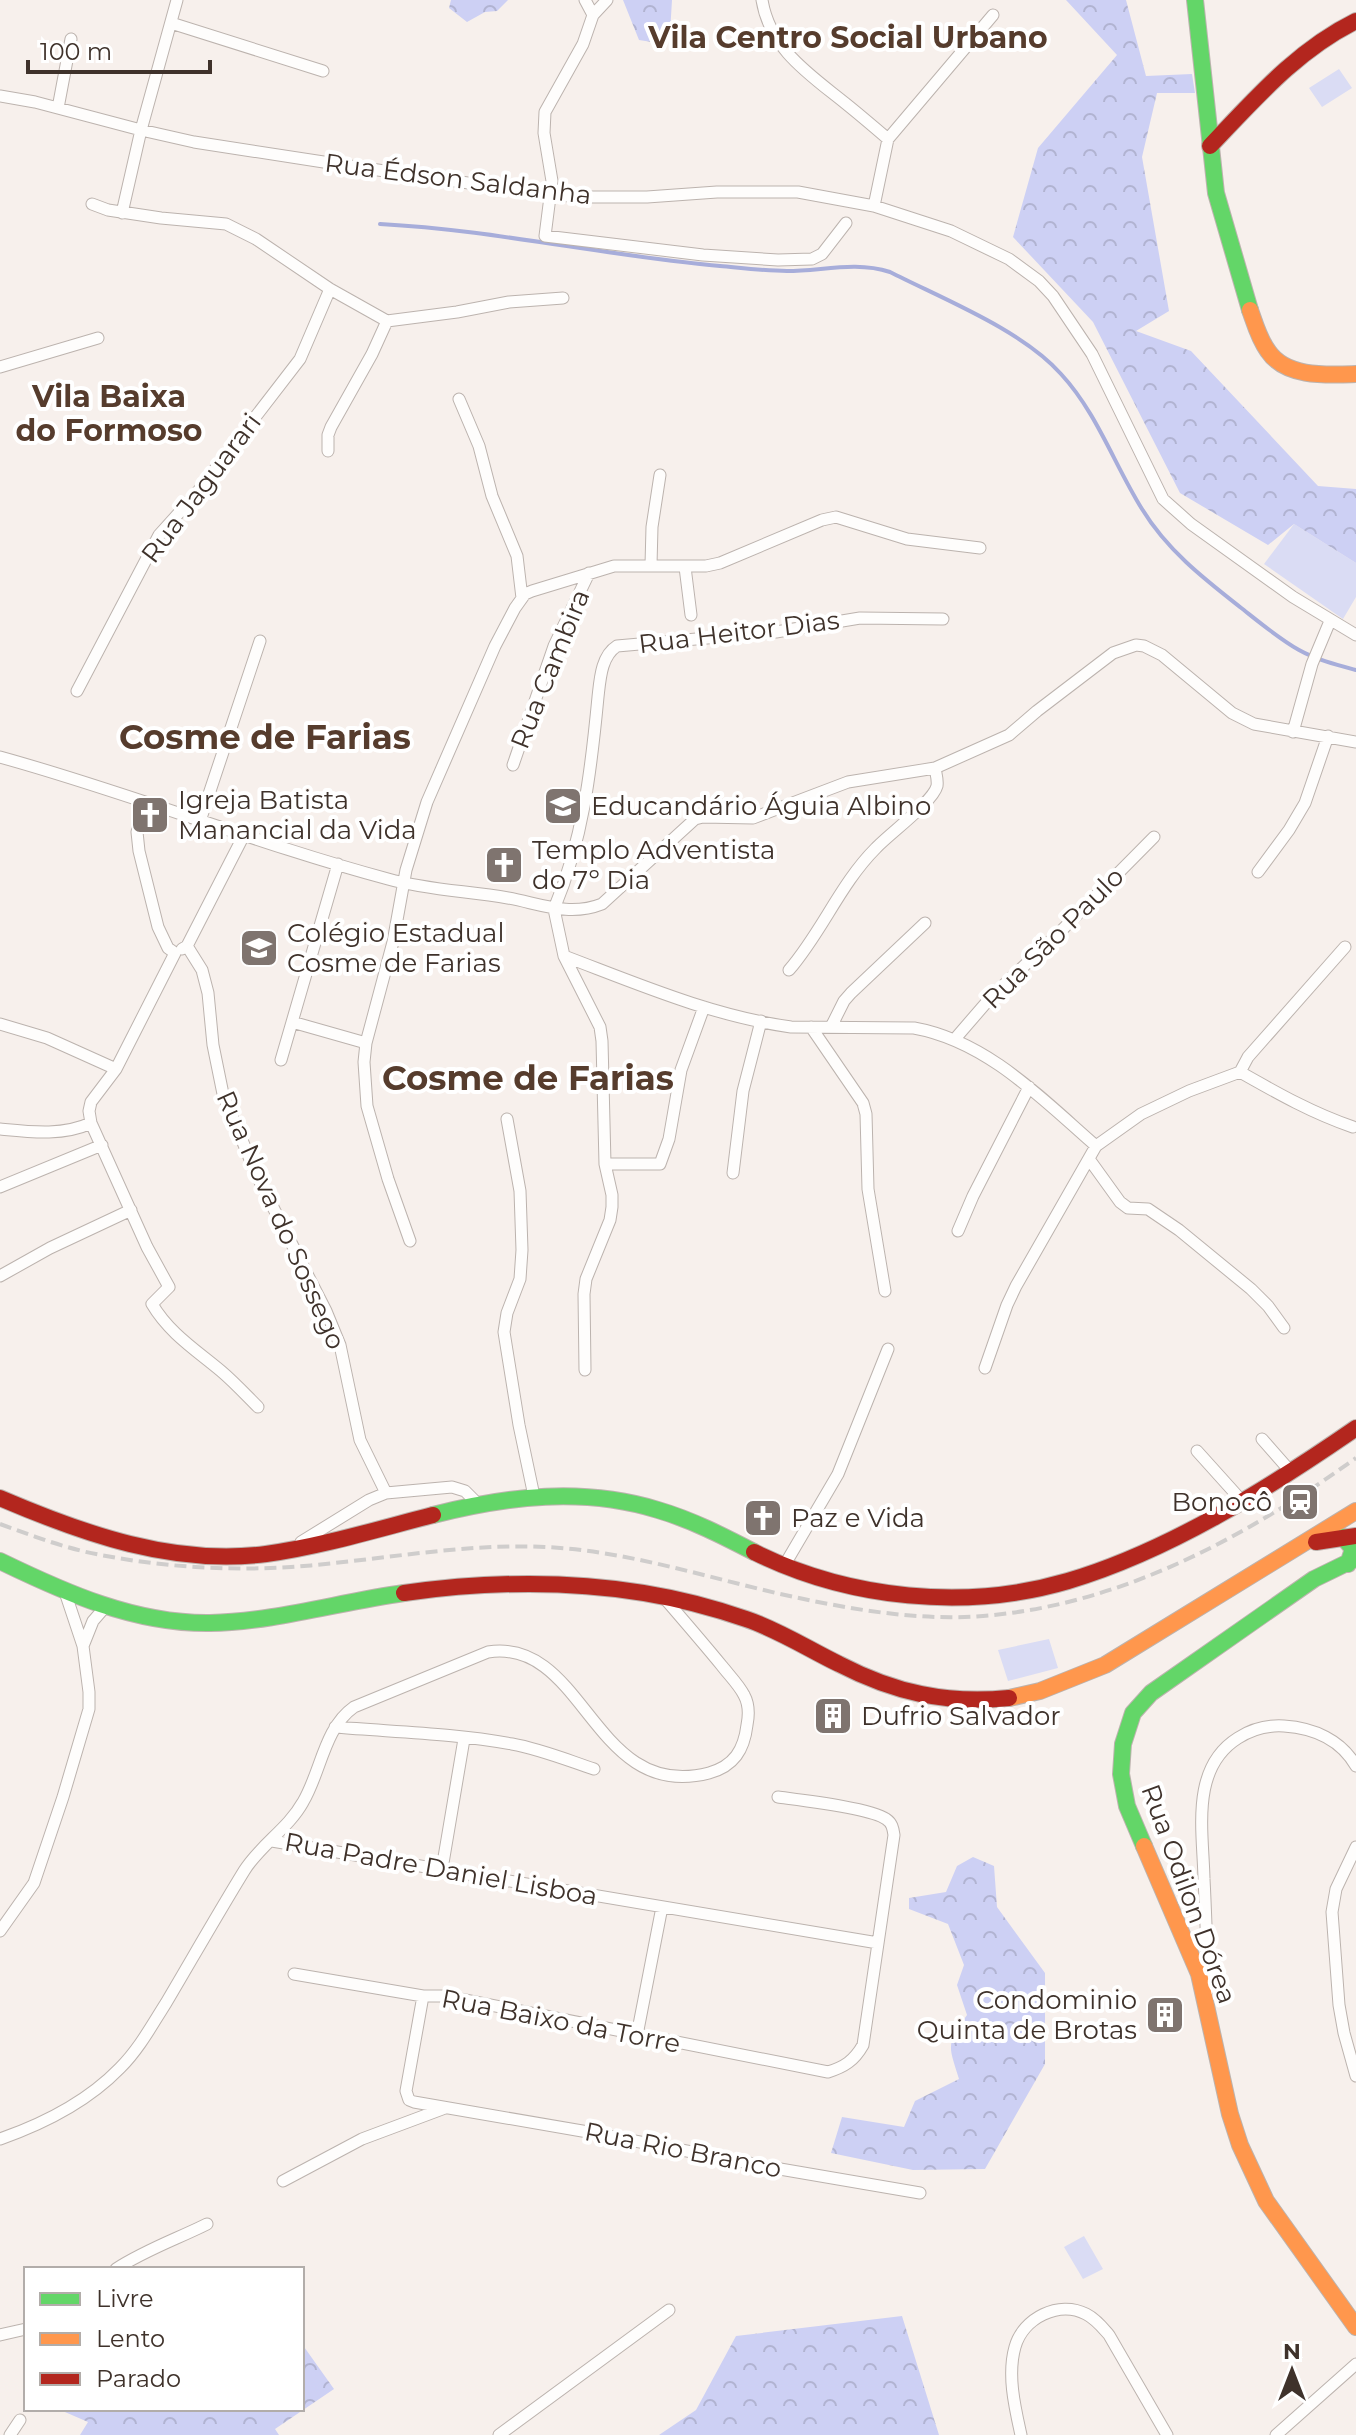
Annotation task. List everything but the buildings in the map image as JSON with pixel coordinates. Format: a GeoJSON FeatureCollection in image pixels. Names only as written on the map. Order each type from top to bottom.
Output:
{"type":"FeatureCollection","features":[{"type":"Feature","properties":{"kind":"main road"},"geometry":{"type":"LineString","coordinates":[[1195,0],[1210,146],[1222,217],[1250,310],[1268,352],[1281,365],[1298,371],[1317,375],[1356,374]]}},
{"type":"Feature","properties":{"kind":"main road"},"geometry":{"type":"LineString","coordinates":[[1210,146],[1283,73],[1336,29],[1356,21]]}},
{"type":"Feature","properties":{"kind":"main road"},"geometry":{"type":"LineString","coordinates":[[0,1498],[101,1536],[164,1550],[230,1556],[287,1551],[534,1496],[589,1496],[641,1503],[688,1520],[784,1566],[839,1584],[896,1594],[961,1597],[1015,1592],[1066,1581],[1120,1562],[1242,1501],[1356,1428]]}},
{"type":"Feature","properties":{"kind":"main road"},"geometry":{"type":"LineString","coordinates":[[0,1561],[65,1592],[106,1606],[167,1620],[213,1623],[250,1620],[391,1594],[489,1584],[584,1585],[663,1597],[765,1626],[873,1681],[916,1695],[948,1701],[1007,1700],[1035,1695],[1105,1665],[1356,1511]]}},
{"type":"Feature","properties":{"kind":"main road"},"geometry":{"type":"LineString","coordinates":[[1300,1545],[1350,1536],[1354,1549],[1353,1566]]}},
{"type":"Feature","properties":{"kind":"main road","name":"Rua Odilon Dórea"},"geometry":{"type":"LineString","coordinates":[[1353,1566],[1314,1579],[1151,1693],[1133,1713],[1123,1744],[1121,1774],[1127,1806],[1199,1974],[1230,2114],[1240,2145],[1266,2201],[1356,2327]]}},
{"type":"Feature","properties":{"kind":"street"},"geometry":{"type":"LineString","coordinates":[[122,213],[177,0]]}},
{"type":"Feature","properties":{"kind":"street"},"geometry":{"type":"LineString","coordinates":[[585,0],[593,15]]}},
{"type":"Feature","properties":{"kind":"street"},"geometry":{"type":"LineString","coordinates":[[607,0],[593,15],[583,44],[545,112],[543,123],[552,170],[552,195],[545,236],[703,255],[812,259],[822,254],[846,223]]}},
{"type":"Feature","properties":{"kind":"street"},"geometry":{"type":"LineString","coordinates":[[762,0],[767,22],[787,53],[888,139]]}},
{"type":"Feature","properties":{"kind":"street"},"geometry":{"type":"LineString","coordinates":[[1336,29],[1356,14]]}},
{"type":"Feature","properties":{"kind":"street"},"geometry":{"type":"LineString","coordinates":[[874,206],[888,139],[993,15]]}},
{"type":"Feature","properties":{"kind":"street"},"geometry":{"type":"LineString","coordinates":[[171,23],[323,71]]}},
{"type":"Feature","properties":{"kind":"street"},"geometry":{"type":"LineString","coordinates":[[58,108],[71,39]]}},
{"type":"Feature","properties":{"kind":"street","name":"Rua Édson Saldanha"},"geometry":{"type":"LineString","coordinates":[[0,96],[194,142],[552,195],[615,198],[717,192],[798,192],[874,206],[980,243],[1009,259],[1039,281],[1053,296],[1083,338],[1163,499],[1209,537],[1330,621],[1356,635]]}},
{"type":"Feature","properties":{"kind":"street"},"geometry":{"type":"LineString","coordinates":[[92,204],[122,213],[226,224],[256,239],[330,289],[387,321],[509,302],[563,298]]}},
{"type":"Feature","properties":{"kind":"street","name":"Rua Jaguarari"},"geometry":{"type":"LineString","coordinates":[[77,691],[159,535],[196,494],[300,359],[330,289]]}},
{"type":"Feature","properties":{"kind":"street"},"geometry":{"type":"LineString","coordinates":[[328,451],[328,435],[387,321]]}},
{"type":"Feature","properties":{"kind":"street"},"geometry":{"type":"LineString","coordinates":[[0,367],[98,338]]}},
{"type":"Feature","properties":{"kind":"street"},"geometry":{"type":"LineString","coordinates":[[459,399],[479,446],[492,496],[517,556],[522,598]]}},
{"type":"Feature","properties":{"kind":"street"},"geometry":{"type":"LineString","coordinates":[[651,565],[652,527],[660,475]]}},
{"type":"Feature","properties":{"kind":"street"},"geometry":{"type":"LineString","coordinates":[[410,1241],[367,1106],[366,1043],[393,942],[403,883],[427,802],[495,646],[522,598],[532,591],[623,565],[685,567],[720,563],[836,517],[907,539],[980,548]]}},
{"type":"Feature","properties":{"kind":"street"},"geometry":{"type":"LineString","coordinates":[[685,567],[691,615]]}},
{"type":"Feature","properties":{"kind":"street","name":"Rua Cambira"},"geometry":{"type":"LineString","coordinates":[[513,765],[554,646],[589,573]]}},
{"type":"Feature","properties":{"kind":"street","name":"Rua Heitor Dias"},"geometry":{"type":"LineString","coordinates":[[554,909],[565,884],[586,804],[600,680],[612,649],[617,646],[776,632],[860,618],[943,619]]}},
{"type":"Feature","properties":{"kind":"street"},"geometry":{"type":"LineString","coordinates":[[1293,732],[1314,659],[1330,621]]}},
{"type":"Feature","properties":{"kind":"street"},"geometry":{"type":"LineString","coordinates":[[200,821],[260,641]]}},
{"type":"Feature","properties":{"kind":"street"},"geometry":{"type":"LineString","coordinates":[[0,757],[403,883],[507,897],[572,911],[602,904],[695,819],[753,818],[848,782],[935,768],[1009,735],[1113,653],[1136,645],[1162,655],[1240,718],[1254,724],[1356,742]]}},
{"type":"Feature","properties":{"kind":"street"},"geometry":{"type":"LineString","coordinates":[[1258,872],[1305,803],[1328,736]]}},
{"type":"Feature","properties":{"kind":"street"},"geometry":{"type":"LineString","coordinates":[[789,970],[818,932],[858,868],[931,798],[938,782],[935,768]]}},
{"type":"Feature","properties":{"kind":"street"},"geometry":{"type":"LineString","coordinates":[[145,804],[137,832],[139,851],[158,927],[168,948],[175,953]]}},
{"type":"Feature","properties":{"kind":"street"},"geometry":{"type":"LineString","coordinates":[[244,835],[187,946],[175,953],[116,1069],[91,1102],[89,1111],[91,1123],[147,1247],[169,1287],[152,1304],[175,1333],[223,1372],[258,1407]]}},
{"type":"Feature","properties":{"kind":"street","name":"Rua São Paulo"},"geometry":{"type":"LineString","coordinates":[[954,1040],[992,996],[1154,837]]}},
{"type":"Feature","properties":{"kind":"street"},"geometry":{"type":"LineString","coordinates":[[281,1060],[338,864]]}},
{"type":"Feature","properties":{"kind":"street"},"geometry":{"type":"LineString","coordinates":[[554,909],[564,956],[600,1027],[605,1164],[612,1195],[610,1220],[586,1279],[585,1370]]}},
{"type":"Feature","properties":{"kind":"street"},"geometry":{"type":"LineString","coordinates":[[831,1027],[851,993],[925,923]]}},
{"type":"Feature","properties":{"kind":"street","name":"Rua Nova do Sossego"},"geometry":{"type":"LineString","coordinates":[[187,946],[202,970],[208,993],[214,1055],[223,1094],[256,1174],[340,1345],[360,1440],[386,1493]]}},
{"type":"Feature","properties":{"kind":"street"},"geometry":{"type":"LineString","coordinates":[[985,1368],[1016,1286],[1096,1146],[1141,1114],[1189,1091],[1235,1076],[1248,1057],[1345,947]]}},
{"type":"Feature","properties":{"kind":"street"},"geometry":{"type":"LineString","coordinates":[[564,956],[704,1007],[761,1021],[791,1027],[914,1028],[933,1031],[1011,1072],[1096,1146]]}},
{"type":"Feature","properties":{"kind":"street"},"geometry":{"type":"LineString","coordinates":[[605,1164],[660,1164],[669,1139],[681,1070],[704,1007]]}},
{"type":"Feature","properties":{"kind":"street"},"geometry":{"type":"LineString","coordinates":[[733,1173],[743,1091],[761,1021]]}},
{"type":"Feature","properties":{"kind":"street"},"geometry":{"type":"LineString","coordinates":[[292,1022],[366,1043]]}},
{"type":"Feature","properties":{"kind":"street"},"geometry":{"type":"LineString","coordinates":[[0,1024],[47,1038],[116,1069]]}},
{"type":"Feature","properties":{"kind":"street"},"geometry":{"type":"LineString","coordinates":[[811,1027],[863,1103],[868,1189],[885,1291]]}},
{"type":"Feature","properties":{"kind":"street"},"geometry":{"type":"LineString","coordinates":[[1240,1072],[1297,1104],[1353,1127]]}},
{"type":"Feature","properties":{"kind":"street"},"geometry":{"type":"LineString","coordinates":[[958,1231],[1029,1087]]}},
{"type":"Feature","properties":{"kind":"street"},"geometry":{"type":"LineString","coordinates":[[507,1119],[520,1191],[522,1250],[520,1279],[507,1313],[504,1332],[534,1496]]}},
{"type":"Feature","properties":{"kind":"street"},"geometry":{"type":"LineString","coordinates":[[0,1129],[60,1132],[91,1123]]}},
{"type":"Feature","properties":{"kind":"street"},"geometry":{"type":"LineString","coordinates":[[0,1187],[102,1145]]}},
{"type":"Feature","properties":{"kind":"street"},"geometry":{"type":"LineString","coordinates":[[1089,1159],[1120,1202],[1128,1208],[1148,1209],[1179,1230],[1251,1289],[1284,1328]]}},
{"type":"Feature","properties":{"kind":"street"},"geometry":{"type":"LineString","coordinates":[[0,1276],[50,1248],[131,1210]]}},
{"type":"Feature","properties":{"kind":"street"},"geometry":{"type":"LineString","coordinates":[[784,1566],[838,1474],[888,1349]]}},
{"type":"Feature","properties":{"kind":"street"},"geometry":{"type":"LineString","coordinates":[[1262,1439],[1291,1472]]}},
{"type":"Feature","properties":{"kind":"street"},"geometry":{"type":"LineString","coordinates":[[1197,1451],[1242,1501]]}},
{"type":"Feature","properties":{"kind":"street"},"geometry":{"type":"LineString","coordinates":[[287,1551],[369,1500],[386,1493],[452,1487],[465,1491],[479,1506]]}},
{"type":"Feature","properties":{"kind":"street"},"geometry":{"type":"LineString","coordinates":[[0,1492],[20,1507]]}},
{"type":"Feature","properties":{"kind":"street"},"geometry":{"type":"LineString","coordinates":[[0,1931],[34,1883],[86,1722],[89,1692],[83,1646],[65,1592]]}},
{"type":"Feature","properties":{"kind":"street"},"geometry":{"type":"LineString","coordinates":[[272,1841],[298,1812],[307,1796],[343,1714],[488,1652],[514,1651],[547,1667],[605,1737],[634,1761],[663,1775],[685,1776],[716,1771],[729,1765],[744,1745],[748,1705],[744,1693],[663,1597]]}},
{"type":"Feature","properties":{"kind":"street"},"geometry":{"type":"LineString","coordinates":[[83,1646],[93,1621],[106,1606]]}},
{"type":"Feature","properties":{"kind":"street"},"geometry":{"type":"LineString","coordinates":[[1209,2012],[1202,1809],[1207,1777],[1215,1760],[1224,1748],[1244,1734],[1277,1726],[1294,1727],[1330,1738],[1343,1748],[1356,1766]]}},
{"type":"Feature","properties":{"kind":"street"},"geometry":{"type":"LineString","coordinates":[[335,1727],[414,1732],[515,1745],[594,1769]]}},
{"type":"Feature","properties":{"kind":"street"},"geometry":{"type":"LineString","coordinates":[[442,1869],[464,1739]]}},
{"type":"Feature","properties":{"kind":"street"},"geometry":{"type":"LineString","coordinates":[[778,1797],[866,1812],[886,1819],[893,1826],[878,1943]]}},
{"type":"Feature","properties":{"kind":"street","name":"Rua Padre Daniel Lisboa"},"geometry":{"type":"LineString","coordinates":[[0,2139],[68,2107],[119,2069],[147,2033],[246,1868],[272,1841],[878,1943]]}},
{"type":"Feature","properties":{"kind":"street"},"geometry":{"type":"LineString","coordinates":[[1356,1847],[1336,1889],[1332,1912],[1339,2005],[1356,2076]]}},
{"type":"Feature","properties":{"kind":"street"},"geometry":{"type":"LineString","coordinates":[[637,2035],[662,1907]]}},
{"type":"Feature","properties":{"kind":"street","name":"Rua Baixo da Torre"},"geometry":{"type":"LineString","coordinates":[[294,1974],[423,1996],[445,1996],[828,2072],[850,2062],[863,2045],[878,1943]]}},
{"type":"Feature","properties":{"kind":"street","name":"Rua Rio Branco"},"geometry":{"type":"LineString","coordinates":[[423,1996],[406,2096],[414,2102],[920,2193]]}},
{"type":"Feature","properties":{"kind":"street"},"geometry":{"type":"LineString","coordinates":[[283,2181],[362,2139],[445,2108]]}},
{"type":"Feature","properties":{"kind":"street"},"geometry":{"type":"LineString","coordinates":[[119,2267],[207,2224]]}},
{"type":"Feature","properties":{"kind":"street"},"geometry":{"type":"LineString","coordinates":[[1021,2435],[1015,2409],[1015,2346],[1037,2318],[1051,2311],[1070,2309],[1085,2314],[1109,2335],[1167,2435]]}},
{"type":"Feature","properties":{"kind":"street"},"geometry":{"type":"LineString","coordinates":[[499,2435],[669,2310]]}},
{"type":"Feature","properties":{"kind":"street"},"geometry":{"type":"LineString","coordinates":[[0,2335],[24,2329]]}},
{"type":"Feature","properties":{"kind":"street"},"geometry":{"type":"LineString","coordinates":[[1276,2435],[1356,2364]]}},
{"type":"Feature","properties":{"kind":"street"},"geometry":{"type":"LineString","coordinates":[[10,2435],[20,2420]]}},
{"type":"Feature","properties":{"kind":"shaded area"},"geometry":{"type":"Polygon","coordinates":[[[1339,69],[1352,88],[1322,107],[1309,88],[1339,69]]]}},
{"type":"Feature","properties":{"kind":"shaded area"},"geometry":{"type":"Polygon","coordinates":[[[1294,524],[1356,563],[1356,597],[1343,619],[1264,564],[1294,524]]]}},
{"type":"Feature","properties":{"kind":"shaded area"},"geometry":{"type":"Polygon","coordinates":[[[1049,1639],[1058,1668],[1008,1681],[998,1650],[1049,1639]]]}},
{"type":"Feature","properties":{"kind":"shaded area"},"geometry":{"type":"Polygon","coordinates":[[[1084,2236],[1103,2269],[1083,2279],[1064,2247],[1084,2236]]]}},
{"type":"Feature","properties":{"kind":"green space"},"geometry":{"type":"Polygon","coordinates":[[[451,0],[508,0],[497,11],[485,12],[467,22],[449,8],[451,0]]]}},
{"type":"Feature","properties":{"kind":"green space"},"geometry":{"type":"Polygon","coordinates":[[[623,0],[672,0],[670,33],[658,43],[639,40],[623,0]]]}},
{"type":"Feature","properties":{"kind":"green space"},"geometry":{"type":"Polygon","coordinates":[[[1066,0],[1126,0],[1146,76],[1192,74],[1195,93],[1157,93],[1142,157],[1169,311],[1136,331],[1191,351],[1318,486],[1356,489],[1356,563],[1294,524],[1268,545],[1180,493],[1093,322],[1013,237],[1038,148],[1117,55],[1066,0]]]}},
{"type":"Feature","properties":{"kind":"green space"},"geometry":{"type":"Polygon","coordinates":[[[973,1857],[994,1866],[997,1907],[1045,1973],[1045,2064],[985,2169],[913,2170],[831,2153],[842,2117],[904,2127],[915,2101],[959,2079],[951,2046],[955,2033],[967,2015],[957,1985],[964,1965],[948,1924],[909,1909],[909,1898],[946,1892],[957,1866],[973,1857]]]}},
{"type":"Feature","properties":{"kind":"green space"},"geometry":{"type":"Polygon","coordinates":[[[902,2316],[939,2435],[659,2435],[696,2410],[736,2336],[902,2316]]]}},
{"type":"Feature","properties":{"kind":"green space"},"geometry":{"type":"Polygon","coordinates":[[[304,2347],[334,2389],[304,2409],[304,2347]]]}},
{"type":"Feature","properties":{"kind":"green space"},"geometry":{"type":"Polygon","coordinates":[[[63,2411],[302,2411],[275,2429],[279,2435],[80,2435],[88,2422],[63,2411]]]}},
{"type":"Feature","properties":{"kind":"waterway"},"geometry":{"type":"LineString","coordinates":[[380,224],[465,232],[677,262],[787,271],[864,267],[890,272],[981,317],[1045,358],[1085,405],[1142,509],[1174,550],[1261,624],[1299,650],[1356,670]]}},
{"type":"Feature","properties":{"kind":"railway"},"geometry":{"type":"LineString","coordinates":[[0,1524],[63,1546],[101,1555],[220,1568],[291,1567],[450,1550],[545,1547],[639,1560],[794,1597],[864,1610],[912,1616],[983,1616],[1084,1598],[1133,1582],[1226,1540],[1356,1458]]}},
{"type":"Feature","properties":{"kind":"traffic: fast"},"geometry":{"type":"LineString","coordinates":[[1195,0],[1216,193],[1250,310]]}},
{"type":"Feature","properties":{"kind":"traffic: fast"},"geometry":{"type":"LineString","coordinates":[[433,1515],[517,1499],[602,1498],[671,1514],[754,1552]]}},
{"type":"Feature","properties":{"kind":"traffic: fast"},"geometry":{"type":"LineString","coordinates":[[1343,1537],[1353,1549],[1348,1564]]}},
{"type":"Feature","properties":{"kind":"traffic: fast"},"geometry":{"type":"LineString","coordinates":[[1144,1846],[1127,1806],[1121,1774],[1123,1744],[1133,1713],[1151,1693],[1314,1579],[1355,1559]]}},
{"type":"Feature","properties":{"kind":"traffic: fast"},"geometry":{"type":"LineString","coordinates":[[0,1561],[102,1604],[182,1622],[258,1619],[404,1593]]}},
{"type":"Feature","properties":{"kind":"traffic: slow"},"geometry":{"type":"LineString","coordinates":[[1250,310],[1265,346],[1285,366],[1308,373],[1356,374]]}},
{"type":"Feature","properties":{"kind":"traffic: slow"},"geometry":{"type":"LineString","coordinates":[[1009,1698],[1040,1691],[1105,1665],[1356,1511]]}},
{"type":"Feature","properties":{"kind":"traffic: slow"},"geometry":{"type":"LineString","coordinates":[[1144,1846],[1199,1974],[1230,2114],[1240,2145],[1266,2201],[1356,2327]]}},
{"type":"Feature","properties":{"kind":"traffic: jam"},"geometry":{"type":"LineString","coordinates":[[1210,146],[1260,93],[1296,61],[1356,21]]}},
{"type":"Feature","properties":{"kind":"traffic: jam"},"geometry":{"type":"LineString","coordinates":[[754,1552],[829,1581],[868,1590],[949,1597],[989,1596],[1029,1590],[1106,1568],[1181,1535],[1253,1495],[1356,1428]]}},
{"type":"Feature","properties":{"kind":"traffic: jam"},"geometry":{"type":"LineString","coordinates":[[0,1498],[64,1524],[130,1544],[164,1551],[232,1557],[287,1551],[433,1515]]}},
{"type":"Feature","properties":{"kind":"traffic: jam"},"geometry":{"type":"LineString","coordinates":[[1316,1542],[1356,1536]]}},
{"type":"Feature","properties":{"kind":"traffic: jam"},"geometry":{"type":"LineString","coordinates":[[404,1593],[533,1584],[620,1589],[662,1596],[758,1623],[860,1674],[901,1689],[942,1698],[1009,1698]]}},
{"type":"Feature","properties":{"kind":"place","name":"Educandário Águia Albino"},"geometry":{"type":"Point","coordinates":[563,806]}},
{"type":"Feature","properties":{"kind":"place","name":"Igreja Batista Manancial da Vida"},"geometry":{"type":"Point","coordinates":[150,815]}},
{"type":"Feature","properties":{"kind":"place","name":"Templo Adventista do 7º Dia"},"geometry":{"type":"Point","coordinates":[504,865]}},
{"type":"Feature","properties":{"kind":"place","name":"Colégio Estadual Cosme de Farias"},"geometry":{"type":"Point","coordinates":[259,948]}},
{"type":"Feature","properties":{"kind":"place","name":"Bonocô"},"geometry":{"type":"Point","coordinates":[1300,1502]}},
{"type":"Feature","properties":{"kind":"place","name":"Paz e Vida"},"geometry":{"type":"Point","coordinates":[763,1518]}},
{"type":"Feature","properties":{"kind":"place","name":"Dufrio Salvador"},"geometry":{"type":"Point","coordinates":[833,1716]}},
{"type":"Feature","properties":{"kind":"place","name":"Condominio Quinta de Brotas"},"geometry":{"type":"Point","coordinates":[1165,2015]}},
{"type":"Feature","properties":{"kind":"district","name":"Vila Centro Social Urbano"},"geometry":{"type":"Point","coordinates":[848,37]}},
{"type":"Feature","properties":{"kind":"district","name":"Vila Baixa do Formoso"},"geometry":{"type":"Point","coordinates":[109,413]}},
{"type":"Feature","properties":{"kind":"district","name":"Cosme de Farias"},"geometry":{"type":"Point","coordinates":[265,737]}},
{"type":"Feature","properties":{"kind":"district","name":"Cosme de Farias"},"geometry":{"type":"Point","coordinates":[528,1078]}}]}
